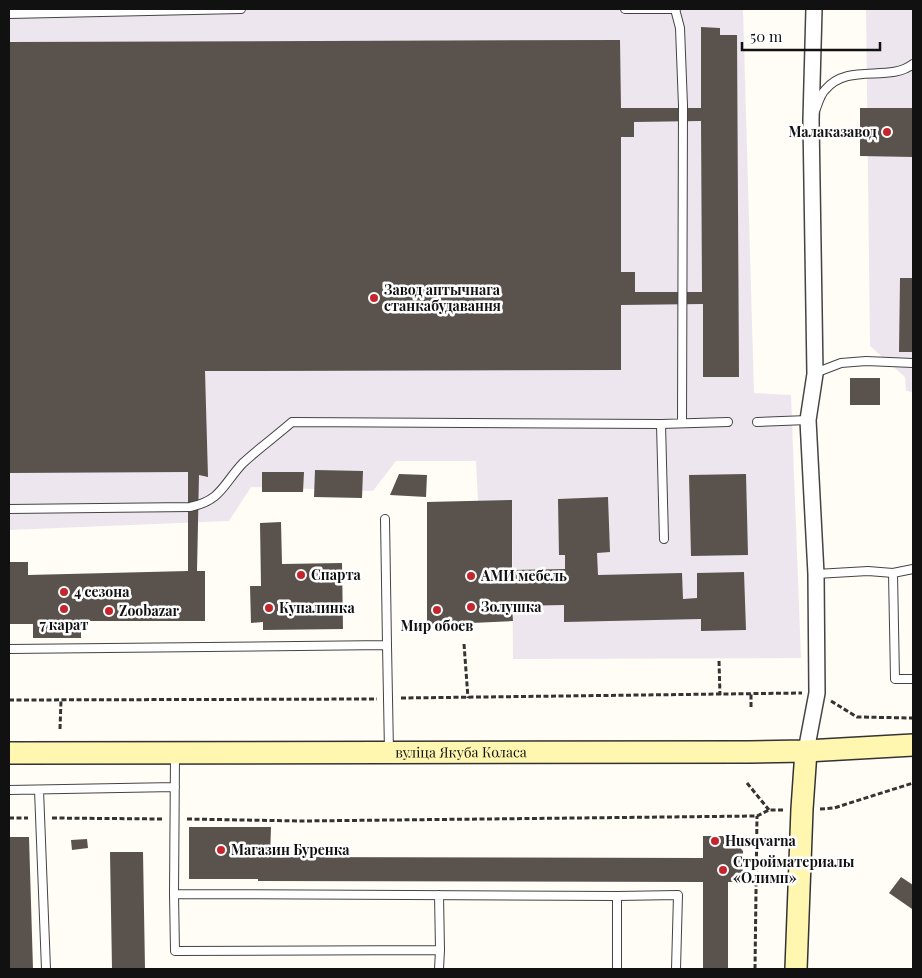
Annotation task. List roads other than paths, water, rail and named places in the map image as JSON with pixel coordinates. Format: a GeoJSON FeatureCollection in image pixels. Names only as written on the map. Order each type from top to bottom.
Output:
{"type":"FeatureCollection","features":[{"type":"Feature","properties":{"kind":"main road","name":"вуліца Якуба Коласа"},"geometry":{"type":"LineString","coordinates":[[9,753],[806,751],[913,745]]}},
{"type":"Feature","properties":{"kind":"main road"},"geometry":{"type":"LineString","coordinates":[[796,969],[806,751]]}},
{"type":"Feature","properties":{"kind":"street"},"geometry":{"type":"LineString","coordinates":[[806,751],[817,693],[816,574],[808,420],[814,374],[811,120],[814,9]]}},
{"type":"Feature","properties":{"kind":"lane"},"geometry":{"type":"LineString","coordinates":[[9,14],[241,9]]}},
{"type":"Feature","properties":{"kind":"lane"},"geometry":{"type":"LineString","coordinates":[[625,9],[675,9],[680,28],[682,106],[682,423]]}},
{"type":"Feature","properties":{"kind":"lane"},"geometry":{"type":"LineString","coordinates":[[811,120],[825,90],[841,77],[862,73],[890,72],[913,64]]}},
{"type":"Feature","properties":{"kind":"lane"},"geometry":{"type":"LineString","coordinates":[[814,374],[841,363],[866,361],[913,363]]}},
{"type":"Feature","properties":{"kind":"lane"},"geometry":{"type":"LineString","coordinates":[[757,422],[808,420]]}},
{"type":"Feature","properties":{"kind":"lane"},"geometry":{"type":"LineString","coordinates":[[9,509],[190,507],[204,504],[218,495],[243,464],[292,422],[661,424],[728,422]]}},
{"type":"Feature","properties":{"kind":"lane"},"geometry":{"type":"LineString","coordinates":[[661,424],[664,540]]}},
{"type":"Feature","properties":{"kind":"lane"},"geometry":{"type":"LineString","coordinates":[[385,519],[389,752]]}},
{"type":"Feature","properties":{"kind":"lane"},"geometry":{"type":"LineString","coordinates":[[816,574],[868,571],[893,573],[913,569]]}},
{"type":"Feature","properties":{"kind":"lane"},"geometry":{"type":"LineString","coordinates":[[893,573],[895,679],[913,679]]}},
{"type":"Feature","properties":{"kind":"lane"},"geometry":{"type":"LineString","coordinates":[[9,649],[387,645]]}},
{"type":"Feature","properties":{"kind":"lane"},"geometry":{"type":"LineString","coordinates":[[174,752],[175,951],[440,950]]}},
{"type":"Feature","properties":{"kind":"lane"},"geometry":{"type":"LineString","coordinates":[[9,790],[175,787]]}},
{"type":"Feature","properties":{"kind":"lane"},"geometry":{"type":"LineString","coordinates":[[39,790],[46,969]]}},
{"type":"Feature","properties":{"kind":"lane"},"geometry":{"type":"LineString","coordinates":[[174,894],[678,895],[676,969]]}},
{"type":"Feature","properties":{"kind":"lane"},"geometry":{"type":"LineString","coordinates":[[439,895],[440,969]]}},
{"type":"Feature","properties":{"kind":"lane"},"geometry":{"type":"LineString","coordinates":[[617,896],[617,969]]}},
{"type":"Feature","properties":{"kind":"place","name":"Малаказавод"},"geometry":{"type":"Point","coordinates":[887,132]}},
{"type":"Feature","properties":{"kind":"place","name":"Завод аптычнага станкабудавання"},"geometry":{"type":"Point","coordinates":[374,298]}},
{"type":"Feature","properties":{"kind":"place","name":"Спарта"},"geometry":{"type":"Point","coordinates":[301,575]}},
{"type":"Feature","properties":{"kind":"place","name":"АМИ мебель"},"geometry":{"type":"Point","coordinates":[471,576]}},
{"type":"Feature","properties":{"kind":"place","name":"4 сезона"},"geometry":{"type":"Point","coordinates":[64,592]}},
{"type":"Feature","properties":{"kind":"place","name":"Золушка"},"geometry":{"type":"Point","coordinates":[471,607]}},
{"type":"Feature","properties":{"kind":"place","name":"Купалинка"},"geometry":{"type":"Point","coordinates":[269,608]}},
{"type":"Feature","properties":{"kind":"place","name":"7 карат"},"geometry":{"type":"Point","coordinates":[64,609]}},
{"type":"Feature","properties":{"kind":"place","name":"Мир обоев"},"geometry":{"type":"Point","coordinates":[437,610]}},
{"type":"Feature","properties":{"kind":"place","name":"Zoobazar"},"geometry":{"type":"Point","coordinates":[109,611]}},
{"type":"Feature","properties":{"kind":"place","name":"Husqvarna"},"geometry":{"type":"Point","coordinates":[715,841]}},
{"type":"Feature","properties":{"kind":"place","name":"Магазин Буренка"},"geometry":{"type":"Point","coordinates":[221,850]}},
{"type":"Feature","properties":{"kind":"place","name":"Стройматериалы «Олимп»"},"geometry":{"type":"Point","coordinates":[723,870]}}]}
